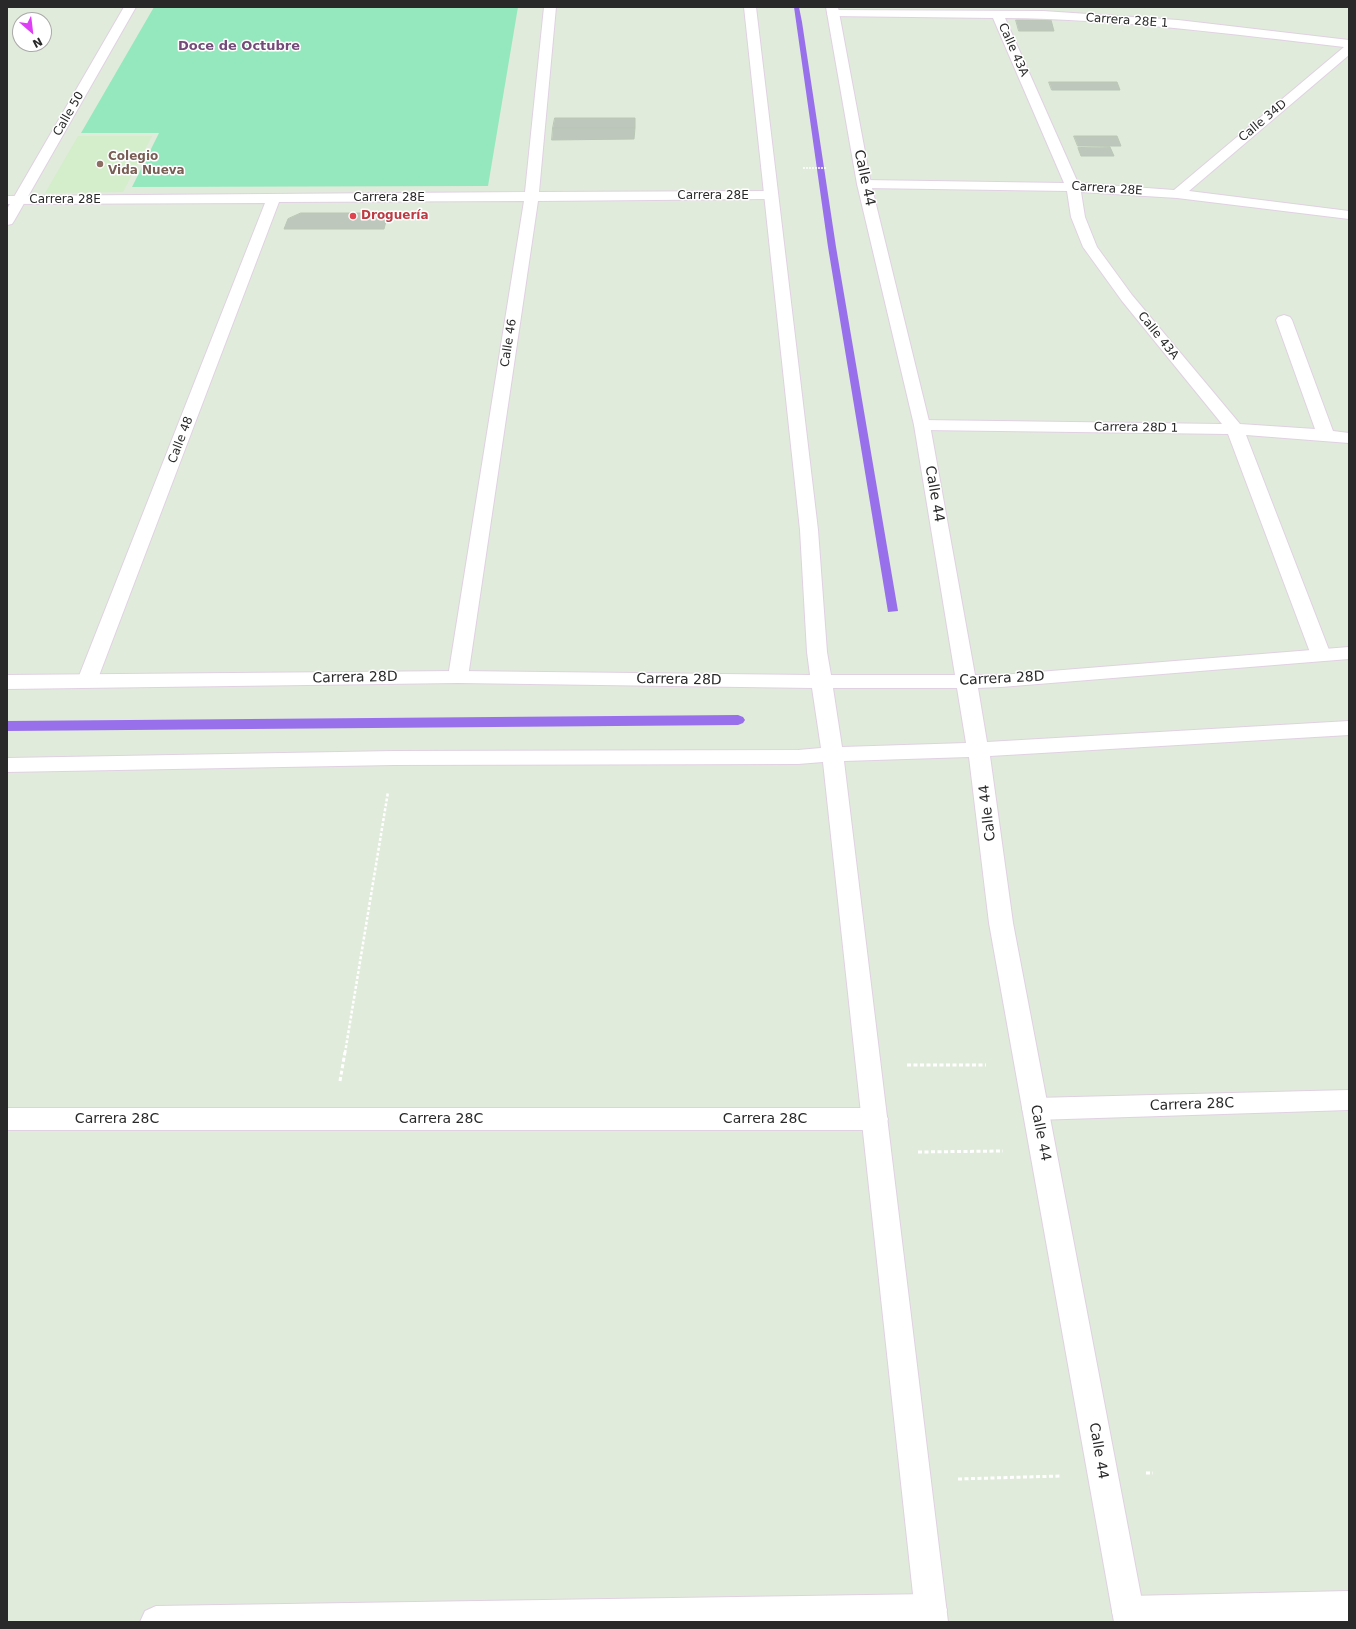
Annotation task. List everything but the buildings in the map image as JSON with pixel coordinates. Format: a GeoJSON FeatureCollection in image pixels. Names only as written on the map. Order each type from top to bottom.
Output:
{"type":"FeatureCollection","features":[{"type":"Feature","properties":{"kind":"street","name":"Calle 50"},"geometry":{"type":"LineString","coordinates":[[7,221],[14,200],[130,7]]}},
{"type":"Feature","properties":{"kind":"street","name":"Calle 46"},"geometry":{"type":"LineString","coordinates":[[458,677],[532,197],[550,7]]}},
{"type":"Feature","properties":{"kind":"street"},"geometry":{"type":"LineString","coordinates":[[156,1622],[932,1616],[832,754],[817,652],[809,530],[750,7]]}},
{"type":"Feature","properties":{"kind":"street","name":"Carrera 28E 1"},"geometry":{"type":"LineString","coordinates":[[832,11],[997,14],[1042,11],[1178,24],[1349,44]]}},
{"type":"Feature","properties":{"kind":"street","name":"Calle 44"},"geometry":{"type":"LineString","coordinates":[[832,11],[864,184],[922,425],[983,777],[1001,923],[1026,1066],[1043,1150],[1129,1617]]}},
{"type":"Feature","properties":{"kind":"street"},"geometry":{"type":"LineString","coordinates":[[1171,13],[1178,24]]}},
{"type":"Feature","properties":{"kind":"street","name":"Calle 43A"},"geometry":{"type":"LineString","coordinates":[[997,14],[1073,187],[1078,217],[1090,247],[1127,298],[1235,430],[1321,655]]}},
{"type":"Feature","properties":{"kind":"street","name":"Calle 34D"},"geometry":{"type":"LineString","coordinates":[[1177,194],[1349,49]]}},
{"type":"Feature","properties":{"kind":"street","name":"Carrera 28E"},"geometry":{"type":"LineString","coordinates":[[864,184],[1073,187],[1177,194],[1349,215]]}},
{"type":"Feature","properties":{"kind":"street","name":"Carrera 28E"},"geometry":{"type":"LineString","coordinates":[[14,200],[771,195]]}},
{"type":"Feature","properties":{"kind":"street","name":"Calle 48"},"geometry":{"type":"LineString","coordinates":[[87,681],[274,198]]}},
{"type":"Feature","properties":{"kind":"street"},"geometry":{"type":"LineString","coordinates":[[1284,320],[1326,435]]}},
{"type":"Feature","properties":{"kind":"street","name":"Carrera 28D 1"},"geometry":{"type":"LineString","coordinates":[[922,425],[1235,430],[1326,435],[1349,438]]}},
{"type":"Feature","properties":{"kind":"street","name":"Carrera 28D"},"geometry":{"type":"LineString","coordinates":[[7,682],[458,677],[822,682],[1000,682],[1321,655],[1349,654]]}},
{"type":"Feature","properties":{"kind":"street"},"geometry":{"type":"LineString","coordinates":[[7,765],[394,758],[798,757],[832,754],[978,750],[1349,728]]}},
{"type":"Feature","properties":{"kind":"street","name":"Carrera 28C"},"geometry":{"type":"LineString","coordinates":[[1035,1109],[1349,1100]]}},
{"type":"Feature","properties":{"kind":"street","name":"Carrera 28C"},"geometry":{"type":"LineString","coordinates":[[7,1119],[875,1119]]}},
{"type":"Feature","properties":{"kind":"street"},"geometry":{"type":"LineString","coordinates":[[1129,1617],[1349,1607]]}},
{"type":"Feature","properties":{"kind":"path"},"geometry":{"type":"LineString","coordinates":[[802,168],[826,168]]}},
{"type":"Feature","properties":{"kind":"path"},"geometry":{"type":"LineString","coordinates":[[333,1119],[394,758]]}},
{"type":"Feature","properties":{"kind":"path"},"geometry":{"type":"LineString","coordinates":[[868,1065],[1026,1066]]}},
{"type":"Feature","properties":{"kind":"path"},"geometry":{"type":"LineString","coordinates":[[879,1152],[1043,1150]]}},
{"type":"Feature","properties":{"kind":"path"},"geometry":{"type":"LineString","coordinates":[[916,1480],[1153,1473]]}},
{"type":"Feature","properties":{"kind":"shaded area"},"geometry":{"type":"Polygon","coordinates":[[[794,7],[799,7],[802,22],[836,247],[898,611],[888,612],[828,247],[794,7]]]}},
{"type":"Feature","properties":{"kind":"shaded area","name":"Colegio Vida Nueva"},"geometry":{"type":"Polygon","coordinates":[[[78,136],[152,136],[123,192],[45,193],[78,136]]]}},
{"type":"Feature","properties":{"kind":"green space"},"geometry":{"type":"Polygon","coordinates":[[[154,7],[518,7],[488,186],[132,187],[159,133],[81,133],[154,7]]]}},
{"type":"Feature","properties":{"kind":"waterway"},"geometry":{"type":"LineString","coordinates":[[7,726],[738,720]]}},
{"type":"Feature","properties":{"kind":"place","name":"Colegio Vida Nueva"},"geometry":{"type":"Point","coordinates":[100,164]}},
{"type":"Feature","properties":{"kind":"place","name":"Droguería"},"geometry":{"type":"Point","coordinates":[353,216]}},
{"type":"Feature","properties":{"kind":"district","name":"Doce de Octubre"},"geometry":{"type":"Point","coordinates":[239,47]}}]}
